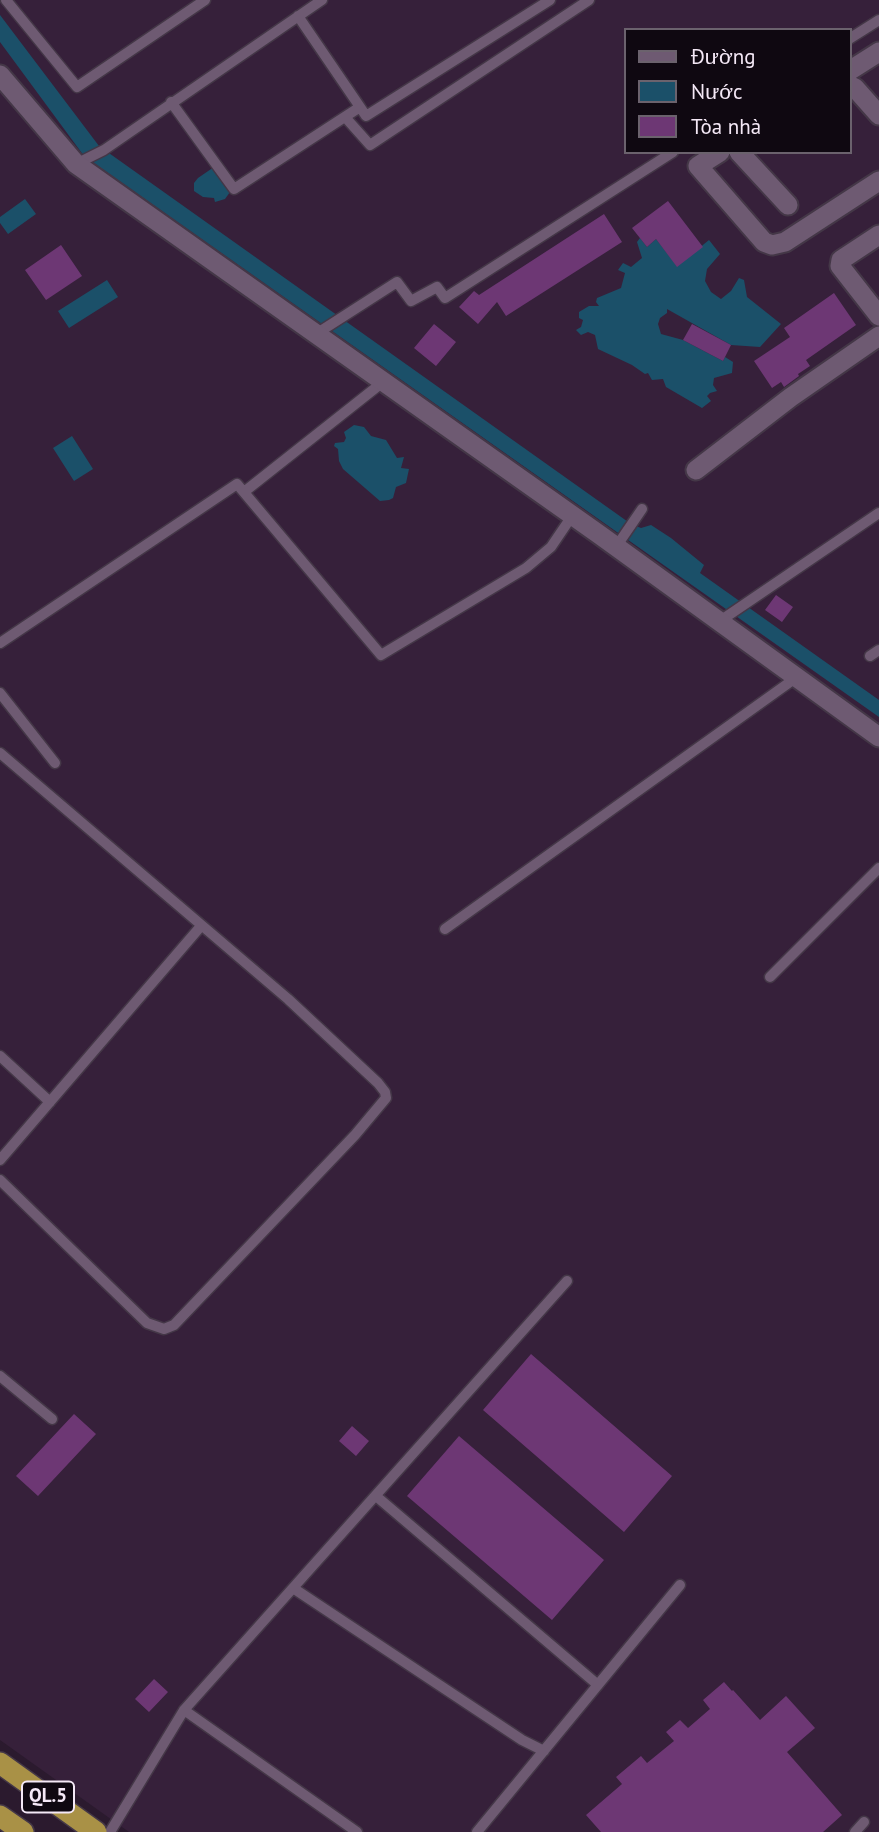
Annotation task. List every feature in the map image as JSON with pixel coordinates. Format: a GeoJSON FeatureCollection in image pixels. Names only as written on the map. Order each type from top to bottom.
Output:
{"type":"FeatureCollection","features":[{"type":"Feature","properties":{"kind":"highway","name":"QL.5"},"geometry":{"type":"LineString","coordinates":[[0,1763],[96,1832]]}},
{"type":"Feature","properties":{"kind":"highway","name":"QL.5"},"geometry":{"type":"LineString","coordinates":[[0,1816],[23,1832]]}},
{"type":"Feature","properties":{"kind":"street"},"geometry":{"type":"LineString","coordinates":[[863,69],[879,115]]}},
{"type":"Feature","properties":{"kind":"street"},"geometry":{"type":"LineString","coordinates":[[0,75],[82,161],[322,331],[383,382],[572,516],[620,542],[727,617],[797,676],[877,730]]}},
{"type":"Feature","properties":{"kind":"street"},"geometry":{"type":"LineString","coordinates":[[717,154],[698,166],[764,242],[772,245],[785,242],[879,181]]}},
{"type":"Feature","properties":{"kind":"street"},"geometry":{"type":"LineString","coordinates":[[741,154],[788,205]]}},
{"type":"Feature","properties":{"kind":"street"},"geometry":{"type":"LineString","coordinates":[[879,235],[841,260],[840,266],[879,316]]}},
{"type":"Feature","properties":{"kind":"street"},"geometry":{"type":"LineString","coordinates":[[696,470],[791,397],[879,336]]}},
{"type":"Feature","properties":{"kind":"lane"},"geometry":{"type":"LineString","coordinates":[[6,0],[78,87],[205,0]]}},
{"type":"Feature","properties":{"kind":"lane"},"geometry":{"type":"LineString","coordinates":[[82,161],[104,150],[322,0]]}},
{"type":"Feature","properties":{"kind":"lane"},"geometry":{"type":"LineString","coordinates":[[298,16],[366,116],[550,0]]}},
{"type":"Feature","properties":{"kind":"lane"},"geometry":{"type":"LineString","coordinates":[[345,117],[370,145],[589,0]]}},
{"type":"Feature","properties":{"kind":"lane"},"geometry":{"type":"LineString","coordinates":[[851,38],[879,20]]}},
{"type":"Feature","properties":{"kind":"lane"},"geometry":{"type":"LineString","coordinates":[[172,102],[234,189],[360,107]]}},
{"type":"Feature","properties":{"kind":"lane"},"geometry":{"type":"LineString","coordinates":[[322,331],[397,282],[411,301],[437,287],[445,298],[670,154]]}},
{"type":"Feature","properties":{"kind":"lane"},"geometry":{"type":"LineString","coordinates":[[244,492],[383,382]]}},
{"type":"Feature","properties":{"kind":"lane"},"geometry":{"type":"LineString","coordinates":[[0,643],[237,484],[381,655],[526,568],[551,547],[572,516]]}},
{"type":"Feature","properties":{"kind":"lane"},"geometry":{"type":"LineString","coordinates":[[620,542],[642,509]]}},
{"type":"Feature","properties":{"kind":"lane"},"geometry":{"type":"LineString","coordinates":[[727,617],[879,513]]}},
{"type":"Feature","properties":{"kind":"lane"},"geometry":{"type":"LineString","coordinates":[[445,929],[797,676]]}},
{"type":"Feature","properties":{"kind":"lane"},"geometry":{"type":"LineString","coordinates":[[0,693],[55,763]]}},
{"type":"Feature","properties":{"kind":"lane"},"geometry":{"type":"LineString","coordinates":[[0,754],[288,999],[378,1083],[386,1098],[355,1135],[174,1325],[164,1329],[147,1323],[0,1180]]}},
{"type":"Feature","properties":{"kind":"lane"},"geometry":{"type":"LineString","coordinates":[[770,977],[879,868]]}},
{"type":"Feature","properties":{"kind":"lane"},"geometry":{"type":"LineString","coordinates":[[0,1160],[201,926]]}},
{"type":"Feature","properties":{"kind":"lane"},"geometry":{"type":"LineString","coordinates":[[0,1056],[50,1102]]}},
{"type":"Feature","properties":{"kind":"lane"},"geometry":{"type":"LineString","coordinates":[[110,1832],[184,1710],[567,1281]]}},
{"type":"Feature","properties":{"kind":"lane"},"geometry":{"type":"LineString","coordinates":[[0,1376],[52,1419]]}},
{"type":"Feature","properties":{"kind":"lane"},"geometry":{"type":"LineString","coordinates":[[376,1496],[598,1685]]}},
{"type":"Feature","properties":{"kind":"lane"},"geometry":{"type":"LineString","coordinates":[[477,1832],[680,1585]]}},
{"type":"Feature","properties":{"kind":"lane"},"geometry":{"type":"LineString","coordinates":[[293,1588],[522,1740],[544,1751]]}},
{"type":"Feature","properties":{"kind":"lane"},"geometry":{"type":"LineString","coordinates":[[184,1710],[357,1832]]}},
{"type":"Feature","properties":{"kind":"lane"},"geometry":{"type":"LineString","coordinates":[[855,1832],[864,1822]]}},
{"type":"Feature","properties":{"kind":"shaded area"},"geometry":{"type":"Polygon","coordinates":[[[0,0],[879,0],[879,1832],[129,1832],[0,1740],[0,0]]]}},
{"type":"Feature","properties":{"kind":"water"},"geometry":{"type":"Polygon","coordinates":[[[0,15],[99,146],[631,524],[641,528],[651,525],[671,538],[704,565],[700,573],[879,700],[879,717],[84,156],[0,42],[0,15]]]}},
{"type":"Feature","properties":{"kind":"water"},"geometry":{"type":"Polygon","coordinates":[[[214,167],[230,192],[225,199],[215,202],[214,198],[203,197],[194,191],[194,183],[198,178],[214,167]]]}},
{"type":"Feature","properties":{"kind":"water"},"geometry":{"type":"Polygon","coordinates":[[[25,199],[36,214],[8,234],[0,223],[0,217],[25,199]]]}},
{"type":"Feature","properties":{"kind":"water"},"geometry":{"type":"Polygon","coordinates":[[[640,238],[647,247],[656,239],[677,266],[709,240],[720,254],[707,269],[705,281],[711,292],[721,299],[731,291],[739,278],[744,280],[747,297],[781,324],[760,347],[731,345],[667,309],[658,324],[661,334],[683,340],[723,361],[725,357],[733,362],[732,373],[714,378],[713,385],[717,391],[707,396],[711,401],[702,408],[666,387],[663,379],[652,380],[648,373],[645,374],[598,349],[595,335],[588,332],[581,335],[576,330],[581,327],[583,320],[579,318],[579,312],[589,306],[599,306],[597,298],[621,288],[625,273],[618,270],[623,263],[631,267],[642,258],[637,242],[640,238]]]}},
{"type":"Feature","properties":{"kind":"water"},"geometry":{"type":"Polygon","coordinates":[[[107,280],[118,297],[69,328],[58,311],[107,280]]]}},
{"type":"Feature","properties":{"kind":"water"},"geometry":{"type":"Polygon","coordinates":[[[354,425],[364,427],[371,436],[386,440],[397,458],[404,457],[401,468],[409,469],[406,483],[396,487],[393,498],[389,500],[380,501],[343,469],[339,461],[335,443],[344,442],[344,432],[354,425]]]}},
{"type":"Feature","properties":{"kind":"water"},"geometry":{"type":"Polygon","coordinates":[[[72,436],[93,469],[74,481],[53,448],[72,436]]]}},
{"type":"Feature","properties":{"kind":"building"},"geometry":{"type":"Polygon","coordinates":[[[668,201],[703,247],[677,267],[656,239],[647,247],[632,228],[668,201]]]}},
{"type":"Feature","properties":{"kind":"building"},"geometry":{"type":"Polygon","coordinates":[[[604,214],[622,242],[506,316],[497,302],[478,324],[459,307],[474,291],[479,295],[604,214]]]}},
{"type":"Feature","properties":{"kind":"building"},"geometry":{"type":"Polygon","coordinates":[[[61,245],[82,276],[46,300],[25,270],[61,245]]]}},
{"type":"Feature","properties":{"kind":"building"},"geometry":{"type":"Polygon","coordinates":[[[834,293],[856,325],[806,360],[810,366],[798,374],[799,376],[784,387],[781,382],[772,388],[754,361],[790,337],[784,328],[834,293]]]}},
{"type":"Feature","properties":{"kind":"building"},"geometry":{"type":"Polygon","coordinates":[[[434,324],[456,342],[436,366],[414,348],[434,324]]]}},
{"type":"Feature","properties":{"kind":"building"},"geometry":{"type":"Polygon","coordinates":[[[692,324],[731,345],[723,361],[683,340],[692,324]]]}},
{"type":"Feature","properties":{"kind":"building"},"geometry":{"type":"Polygon","coordinates":[[[776,595],[793,607],[782,622],[765,610],[776,595]]]}},
{"type":"Feature","properties":{"kind":"building"},"geometry":{"type":"Polygon","coordinates":[[[531,1354],[672,1476],[624,1532],[483,1410],[531,1354]]]}},
{"type":"Feature","properties":{"kind":"building"},"geometry":{"type":"Polygon","coordinates":[[[74,1414],[96,1434],[38,1496],[16,1476],[74,1414]]]}},
{"type":"Feature","properties":{"kind":"building"},"geometry":{"type":"Polygon","coordinates":[[[352,1426],[369,1441],[356,1456],[339,1441],[352,1426]]]}},
{"type":"Feature","properties":{"kind":"building"},"geometry":{"type":"Polygon","coordinates":[[[459,1436],[604,1560],[552,1620],[407,1496],[459,1436]]]}},
{"type":"Feature","properties":{"kind":"building"},"geometry":{"type":"Polygon","coordinates":[[[154,1679],[168,1692],[149,1712],[135,1699],[154,1679]]]}},
{"type":"Feature","properties":{"kind":"building"},"geometry":{"type":"Polygon","coordinates":[[[724,1682],[760,1720],[786,1696],[815,1728],[787,1752],[842,1815],[823,1832],[601,1832],[586,1815],[622,1784],[616,1777],[641,1756],[647,1763],[674,1741],[666,1732],[680,1720],[688,1728],[710,1709],[703,1700],[724,1682]]]}}]}
